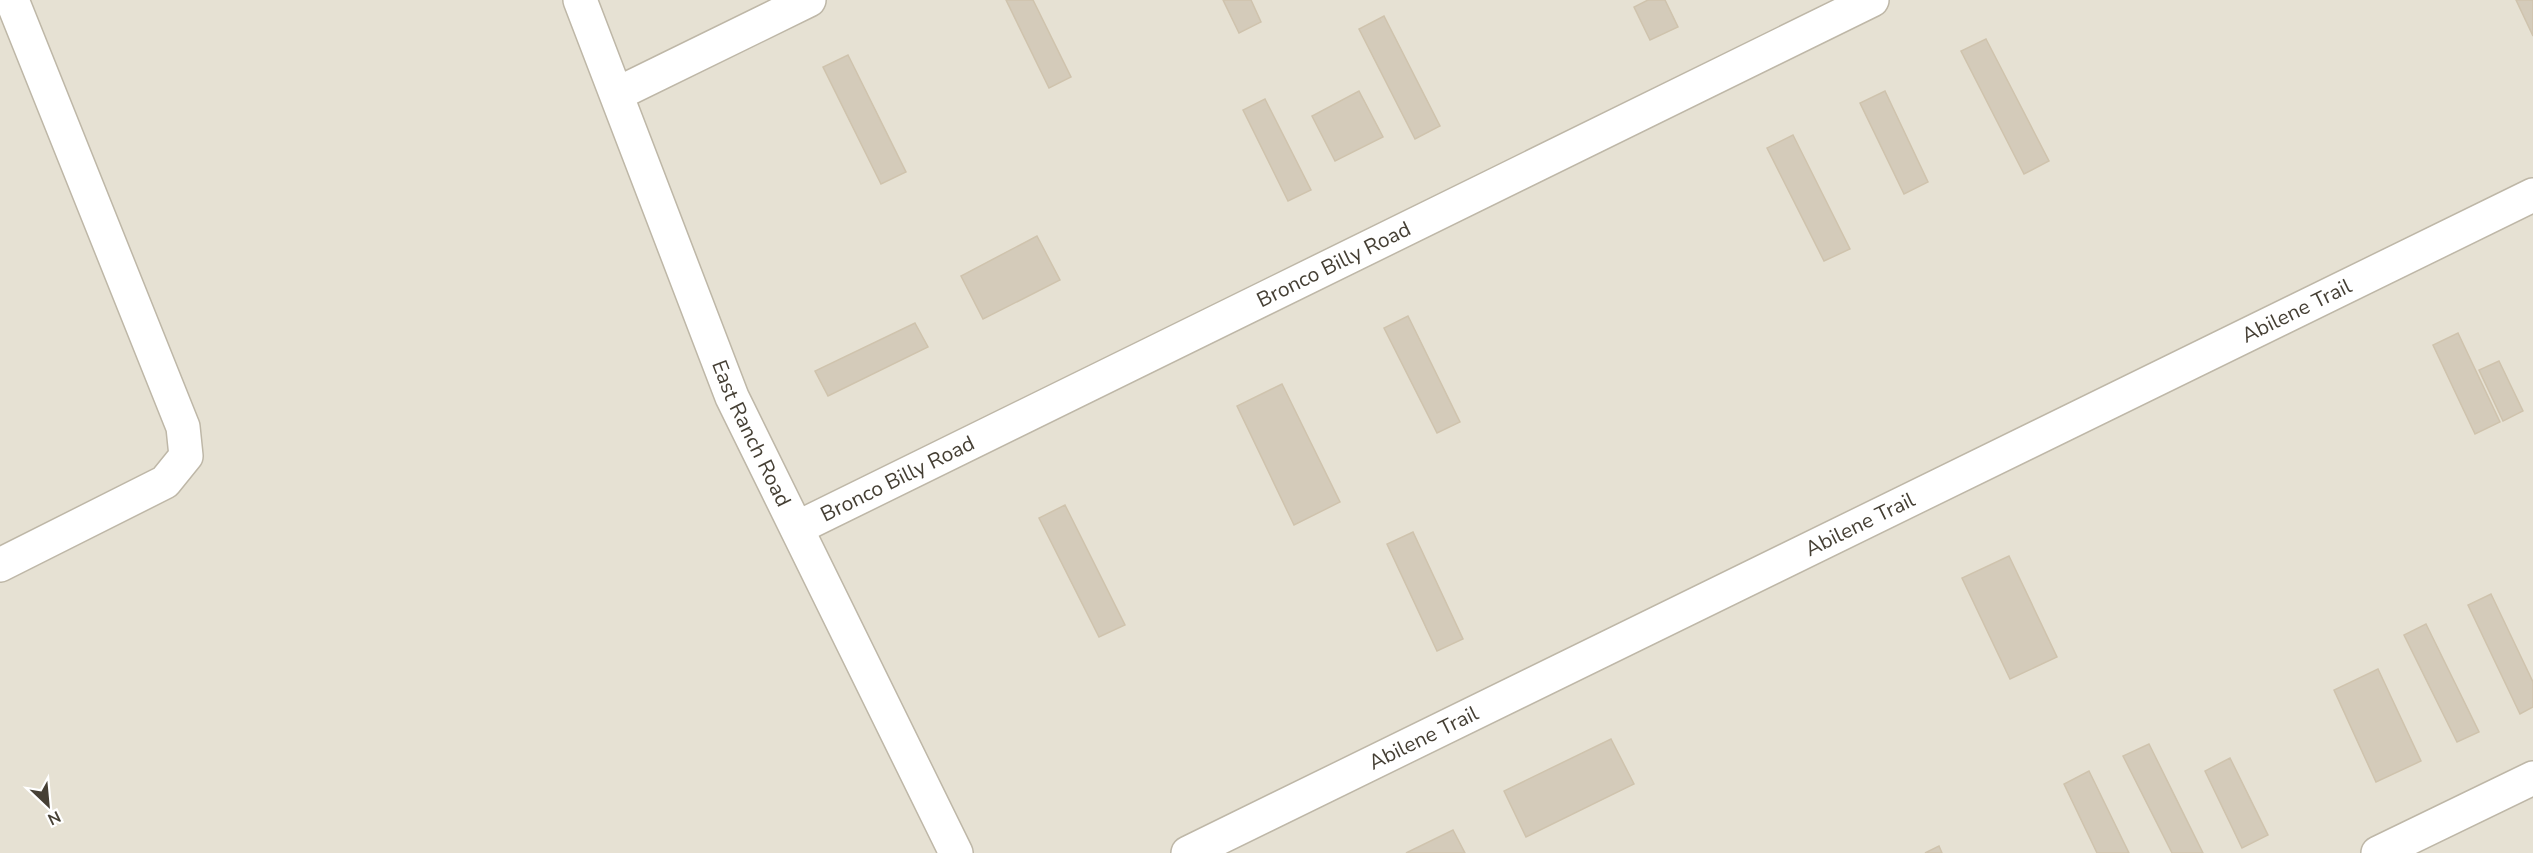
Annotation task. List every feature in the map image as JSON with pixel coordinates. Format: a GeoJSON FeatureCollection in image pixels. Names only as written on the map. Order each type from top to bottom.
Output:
{"type":"FeatureCollection","features":[{"type":"Feature","properties":{"kind":"street","name":"East Ranch Road"},"geometry":{"type":"LineString","coordinates":[[580,0],[732,397],[956,853]]}},
{"type":"Feature","properties":{"kind":"street"},"geometry":{"type":"LineString","coordinates":[[617,94],[809,0]]}},
{"type":"Feature","properties":{"kind":"street","name":"Bronco Billy Road"},"geometry":{"type":"LineString","coordinates":[[797,528],[1872,0]]}},
{"type":"Feature","properties":{"kind":"street"},"geometry":{"type":"LineString","coordinates":[[0,565],[165,482],[186,456],[183,427],[9,8]]}},
{"type":"Feature","properties":{"kind":"street","name":"Abilene Trail"},"geometry":{"type":"LineString","coordinates":[[1188,853],[2533,195]]}},
{"type":"Feature","properties":{"kind":"street"},"geometry":{"type":"LineString","coordinates":[[2378,853],[2533,778]]}},
{"type":"Feature","properties":{"kind":"shaded area"},"geometry":{"type":"Polygon","coordinates":[[[0,0],[2533,0],[2533,853],[0,853],[0,0]]]}},
{"type":"Feature","properties":{"kind":"building"},"geometry":{"type":"Polygon","coordinates":[[[1006,0],[1033,0],[1071,77],[1049,88],[1006,0]]]}},
{"type":"Feature","properties":{"kind":"building"},"geometry":{"type":"Polygon","coordinates":[[[1223,0],[1251,0],[1261,22],[1239,33],[1223,0]]]}},
{"type":"Feature","properties":{"kind":"building"},"geometry":{"type":"Polygon","coordinates":[[[1648,0],[1665,0],[1678,27],[1650,40],[1634,7],[1648,0]]]}},
{"type":"Feature","properties":{"kind":"building"},"geometry":{"type":"Polygon","coordinates":[[[2516,0],[2533,0],[2533,36],[2516,0]]]}},
{"type":"Feature","properties":{"kind":"building"},"geometry":{"type":"Polygon","coordinates":[[[1384,16],[1440,126],[1415,139],[1359,29],[1384,16]]]}},
{"type":"Feature","properties":{"kind":"building"},"geometry":{"type":"Polygon","coordinates":[[[1986,39],[2049,161],[2024,174],[1961,51],[1986,39]]]}},
{"type":"Feature","properties":{"kind":"building"},"geometry":{"type":"Polygon","coordinates":[[[848,55],[906,172],[881,184],[823,67],[848,55]]]}},
{"type":"Feature","properties":{"kind":"building"},"geometry":{"type":"Polygon","coordinates":[[[1359,91],[1383,137],[1335,161],[1312,116],[1359,91]]]}},
{"type":"Feature","properties":{"kind":"building"},"geometry":{"type":"Polygon","coordinates":[[[1885,91],[1928,182],[1904,194],[1860,103],[1885,91]]]}},
{"type":"Feature","properties":{"kind":"building"},"geometry":{"type":"Polygon","coordinates":[[[1265,99],[1311,190],[1288,201],[1243,110],[1265,99]]]}},
{"type":"Feature","properties":{"kind":"building"},"geometry":{"type":"Polygon","coordinates":[[[1793,135],[1850,249],[1824,261],[1767,148],[1793,135]]]}},
{"type":"Feature","properties":{"kind":"building"},"geometry":{"type":"Polygon","coordinates":[[[1037,236],[1060,280],[983,319],[961,276],[1037,236]]]}},
{"type":"Feature","properties":{"kind":"building"},"geometry":{"type":"Polygon","coordinates":[[[1408,316],[1460,422],[1437,433],[1384,328],[1408,316]]]}},
{"type":"Feature","properties":{"kind":"building"},"geometry":{"type":"Polygon","coordinates":[[[915,323],[928,347],[828,396],[815,371],[915,323]]]}},
{"type":"Feature","properties":{"kind":"building"},"geometry":{"type":"Polygon","coordinates":[[[2458,333],[2500,422],[2475,434],[2433,345],[2458,333]]]}},
{"type":"Feature","properties":{"kind":"building"},"geometry":{"type":"Polygon","coordinates":[[[2499,361],[2523,411],[2503,421],[2479,370],[2499,361]]]}},
{"type":"Feature","properties":{"kind":"building"},"geometry":{"type":"Polygon","coordinates":[[[1282,384],[1340,502],[1294,525],[1237,406],[1282,384]]]}},
{"type":"Feature","properties":{"kind":"building"},"geometry":{"type":"Polygon","coordinates":[[[1065,505],[1125,625],[1099,637],[1039,518],[1065,505]]]}},
{"type":"Feature","properties":{"kind":"building"},"geometry":{"type":"Polygon","coordinates":[[[1413,532],[1463,639],[1437,651],[1387,544],[1413,532]]]}},
{"type":"Feature","properties":{"kind":"building"},"geometry":{"type":"Polygon","coordinates":[[[2009,556],[2057,657],[2010,679],[1962,578],[2009,556]]]}},
{"type":"Feature","properties":{"kind":"building"},"geometry":{"type":"Polygon","coordinates":[[[2491,594],[2533,682],[2533,707],[2520,714],[2468,605],[2491,594]]]}},
{"type":"Feature","properties":{"kind":"building"},"geometry":{"type":"Polygon","coordinates":[[[2426,624],[2479,732],[2457,742],[2404,635],[2426,624]]]}},
{"type":"Feature","properties":{"kind":"building"},"geometry":{"type":"Polygon","coordinates":[[[2378,669],[2421,761],[2376,782],[2334,690],[2378,669]]]}},
{"type":"Feature","properties":{"kind":"building"},"geometry":{"type":"Polygon","coordinates":[[[1611,739],[1634,784],[1526,837],[1504,791],[1611,739]]]}},
{"type":"Feature","properties":{"kind":"building"},"geometry":{"type":"Polygon","coordinates":[[[2149,744],[2203,853],[2172,853],[2123,756],[2149,744]]]}},
{"type":"Feature","properties":{"kind":"building"},"geometry":{"type":"Polygon","coordinates":[[[2230,758],[2268,835],[2242,848],[2205,771],[2230,758]]]}},
{"type":"Feature","properties":{"kind":"building"},"geometry":{"type":"Polygon","coordinates":[[[2089,771],[2129,853],[2097,853],[2064,784],[2089,771]]]}},
{"type":"Feature","properties":{"kind":"building"},"geometry":{"type":"Polygon","coordinates":[[[1453,830],[1465,853],[1406,853],[1453,830]]]}},
{"type":"Feature","properties":{"kind":"building"},"geometry":{"type":"Polygon","coordinates":[[[1939,846],[1942,853],[1925,853],[1939,846]]]}}]}
